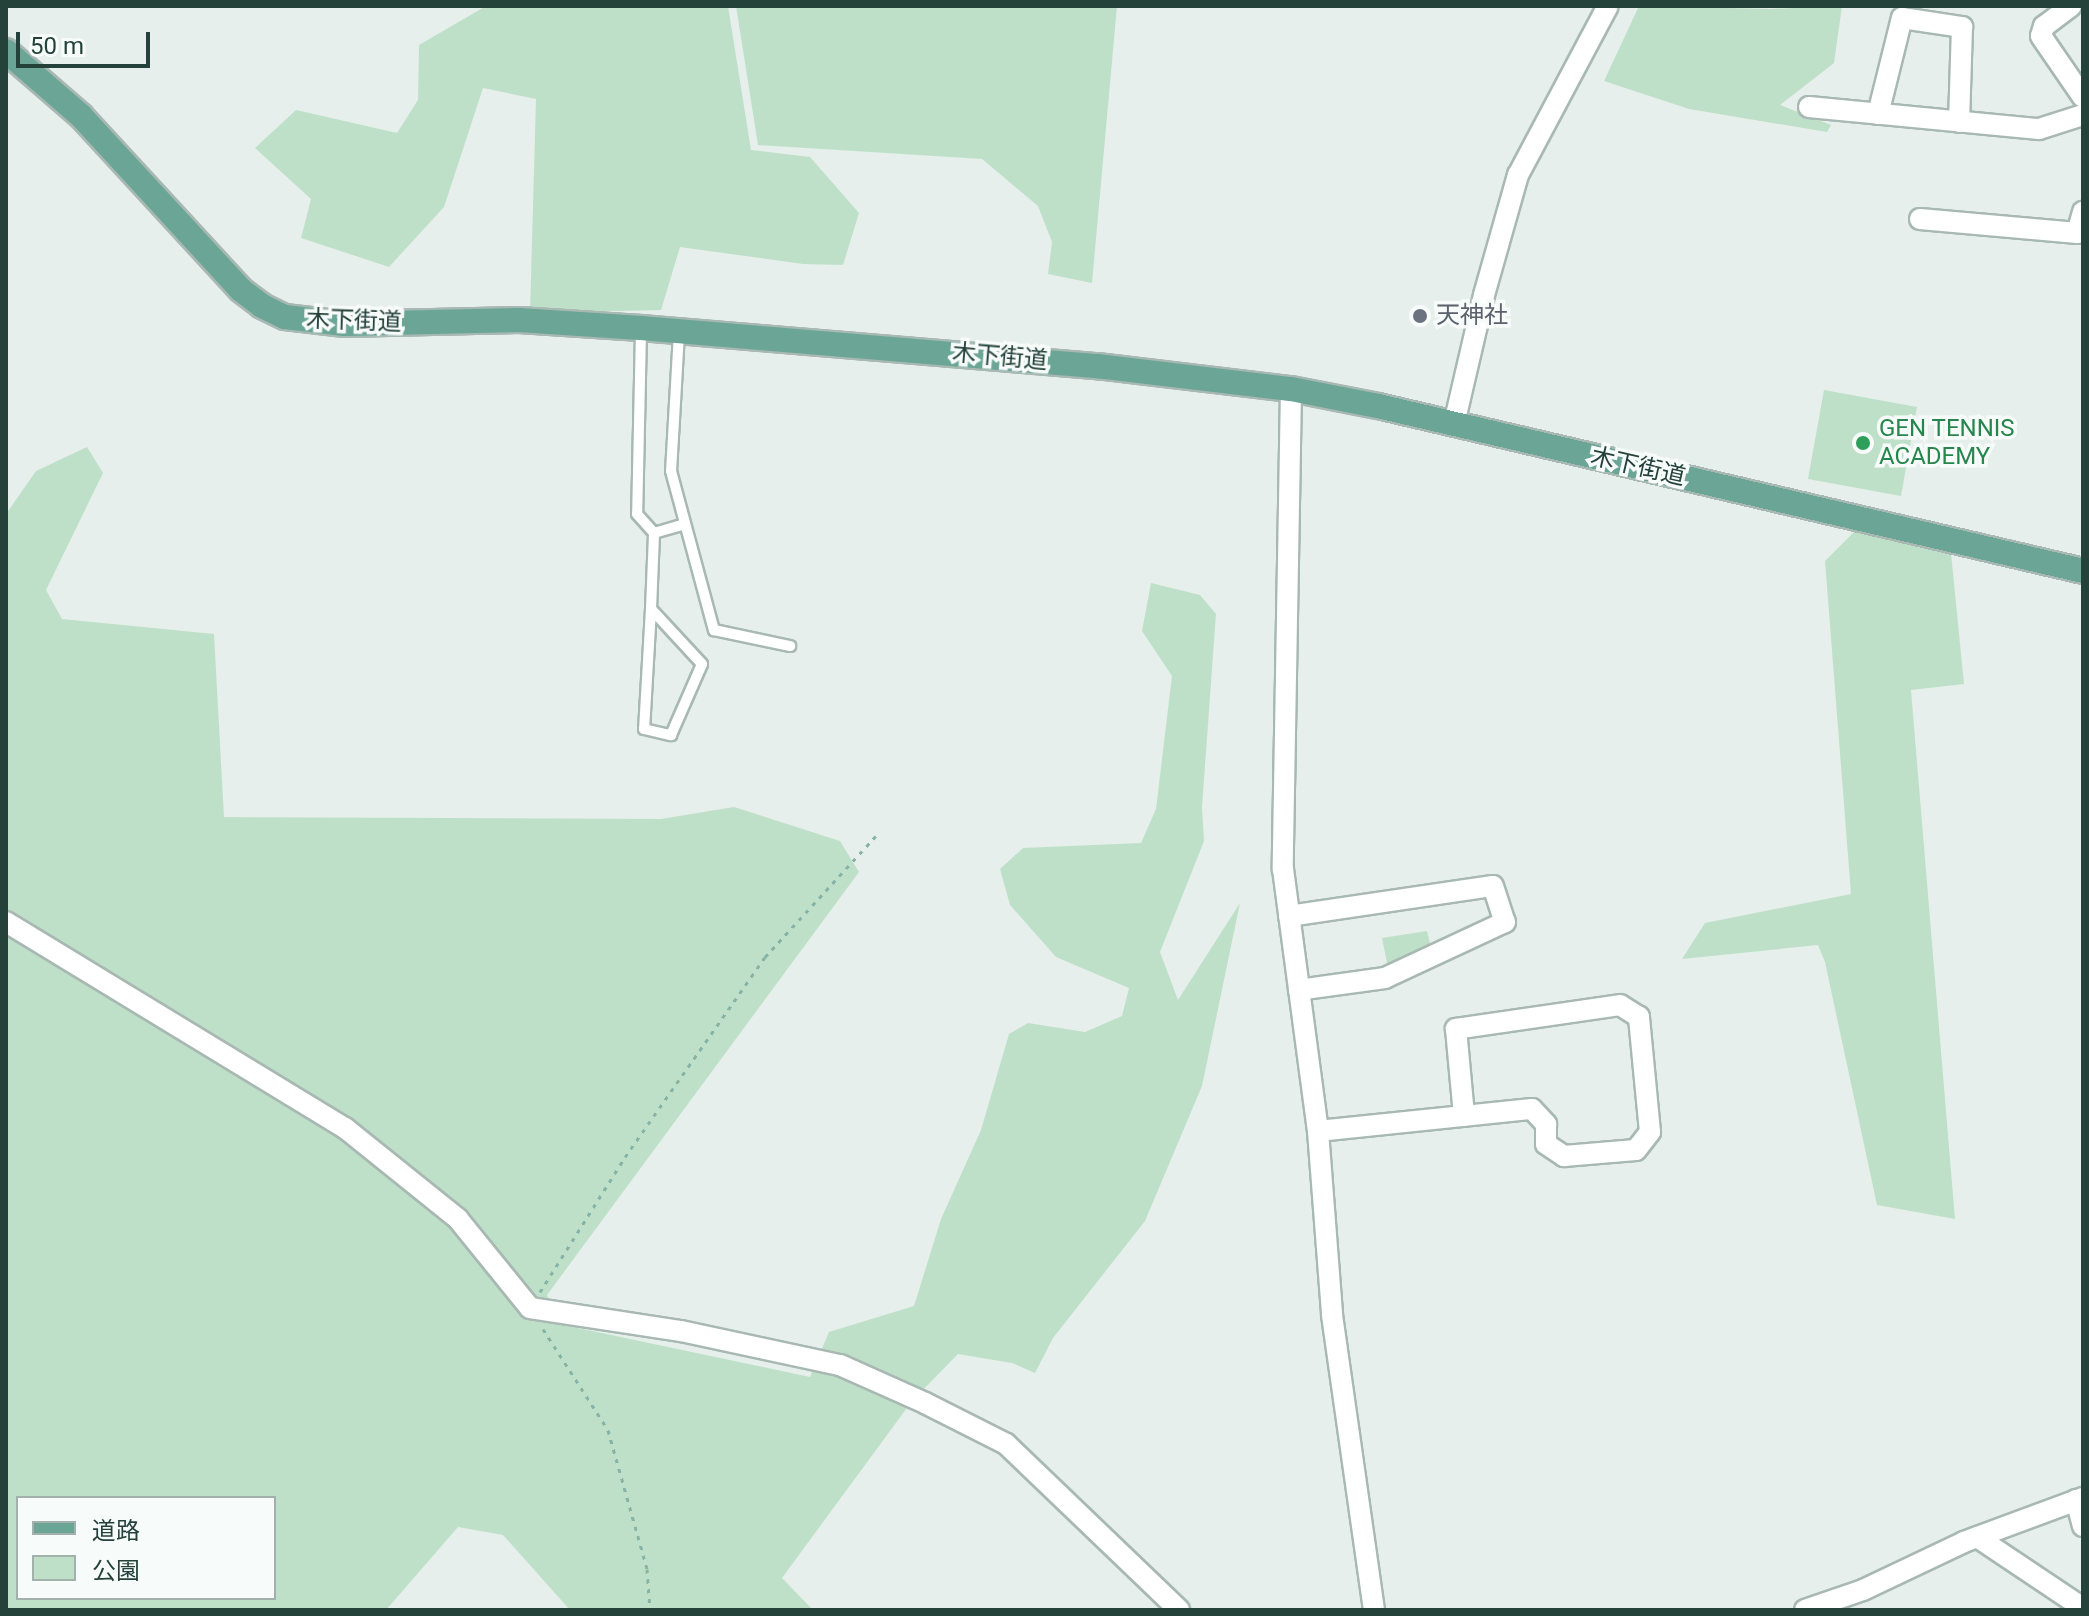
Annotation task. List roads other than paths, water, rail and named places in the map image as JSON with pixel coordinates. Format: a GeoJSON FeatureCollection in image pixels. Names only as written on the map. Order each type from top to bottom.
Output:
{"type":"FeatureCollection","features":[{"type":"Feature","properties":{"kind":"main road","name":"木下街道"},"geometry":{"type":"LineString","coordinates":[[6,51],[81,116],[241,290],[262,306],[285,317],[345,324],[519,320],[641,328],[1097,366],[1291,389],[2083,571]]}},
{"type":"Feature","properties":{"kind":"street"},"geometry":{"type":"LineString","coordinates":[[1454,424],[1484,295],[1518,175],[1608,6]]}},
{"type":"Feature","properties":{"kind":"street"},"geometry":{"type":"LineString","coordinates":[[2071,6],[2044,26],[2041,36],[2083,97]]}},
{"type":"Feature","properties":{"kind":"street"},"geometry":{"type":"LineString","coordinates":[[1878,114],[1902,18],[1962,27],[1959,122]]}},
{"type":"Feature","properties":{"kind":"street"},"geometry":{"type":"LineString","coordinates":[[1809,107],[2039,129],[2083,115]]}},
{"type":"Feature","properties":{"kind":"street"},"geometry":{"type":"LineString","coordinates":[[1920,219],[2077,233],[2083,212]]}},
{"type":"Feature","properties":{"kind":"street"},"geometry":{"type":"LineString","coordinates":[[1291,389],[1283,853],[1318,1131],[1332,1315],[1374,1610]]}},
{"type":"Feature","properties":{"kind":"street"},"geometry":{"type":"LineString","coordinates":[[1289,916],[1493,886],[1505,922],[1385,978],[1299,990]]}},
{"type":"Feature","properties":{"kind":"street"},"geometry":{"type":"LineString","coordinates":[[6,922],[345,1128],[458,1219],[530,1308],[681,1331],[840,1365],[925,1403],[1006,1444],[1179,1610]]}},
{"type":"Feature","properties":{"kind":"street"},"geometry":{"type":"LineString","coordinates":[[1318,1131],[1464,1116],[1532,1109],[1546,1124],[1546,1144],[1564,1156],[1636,1150],[1650,1132],[1639,1017],[1620,1005],[1456,1029],[1464,1116]]}},
{"type":"Feature","properties":{"kind":"street"},"geometry":{"type":"LineString","coordinates":[[1805,1610],[1863,1590],[1977,1537],[2080,1499],[2083,1526]]}},
{"type":"Feature","properties":{"kind":"street"},"geometry":{"type":"LineString","coordinates":[[1977,1537],[2083,1608]]}},
{"type":"Feature","properties":{"kind":"lane"},"geometry":{"type":"LineString","coordinates":[[641,328],[637,514],[654,533],[644,729],[671,735],[702,664],[651,609]]}},
{"type":"Feature","properties":{"kind":"lane"},"geometry":{"type":"LineString","coordinates":[[679,331],[671,471],[714,630],[790,646]]}},
{"type":"Feature","properties":{"kind":"lane"},"geometry":{"type":"LineString","coordinates":[[654,533],[685,524]]}},
{"type":"Feature","properties":{"kind":"place","name":"天神社"},"geometry":{"type":"Point","coordinates":[1420,316]}},
{"type":"Feature","properties":{"kind":"place","name":"GEN TENNIS ACADEMY"},"geometry":{"type":"Point","coordinates":[1863,443]}}]}
